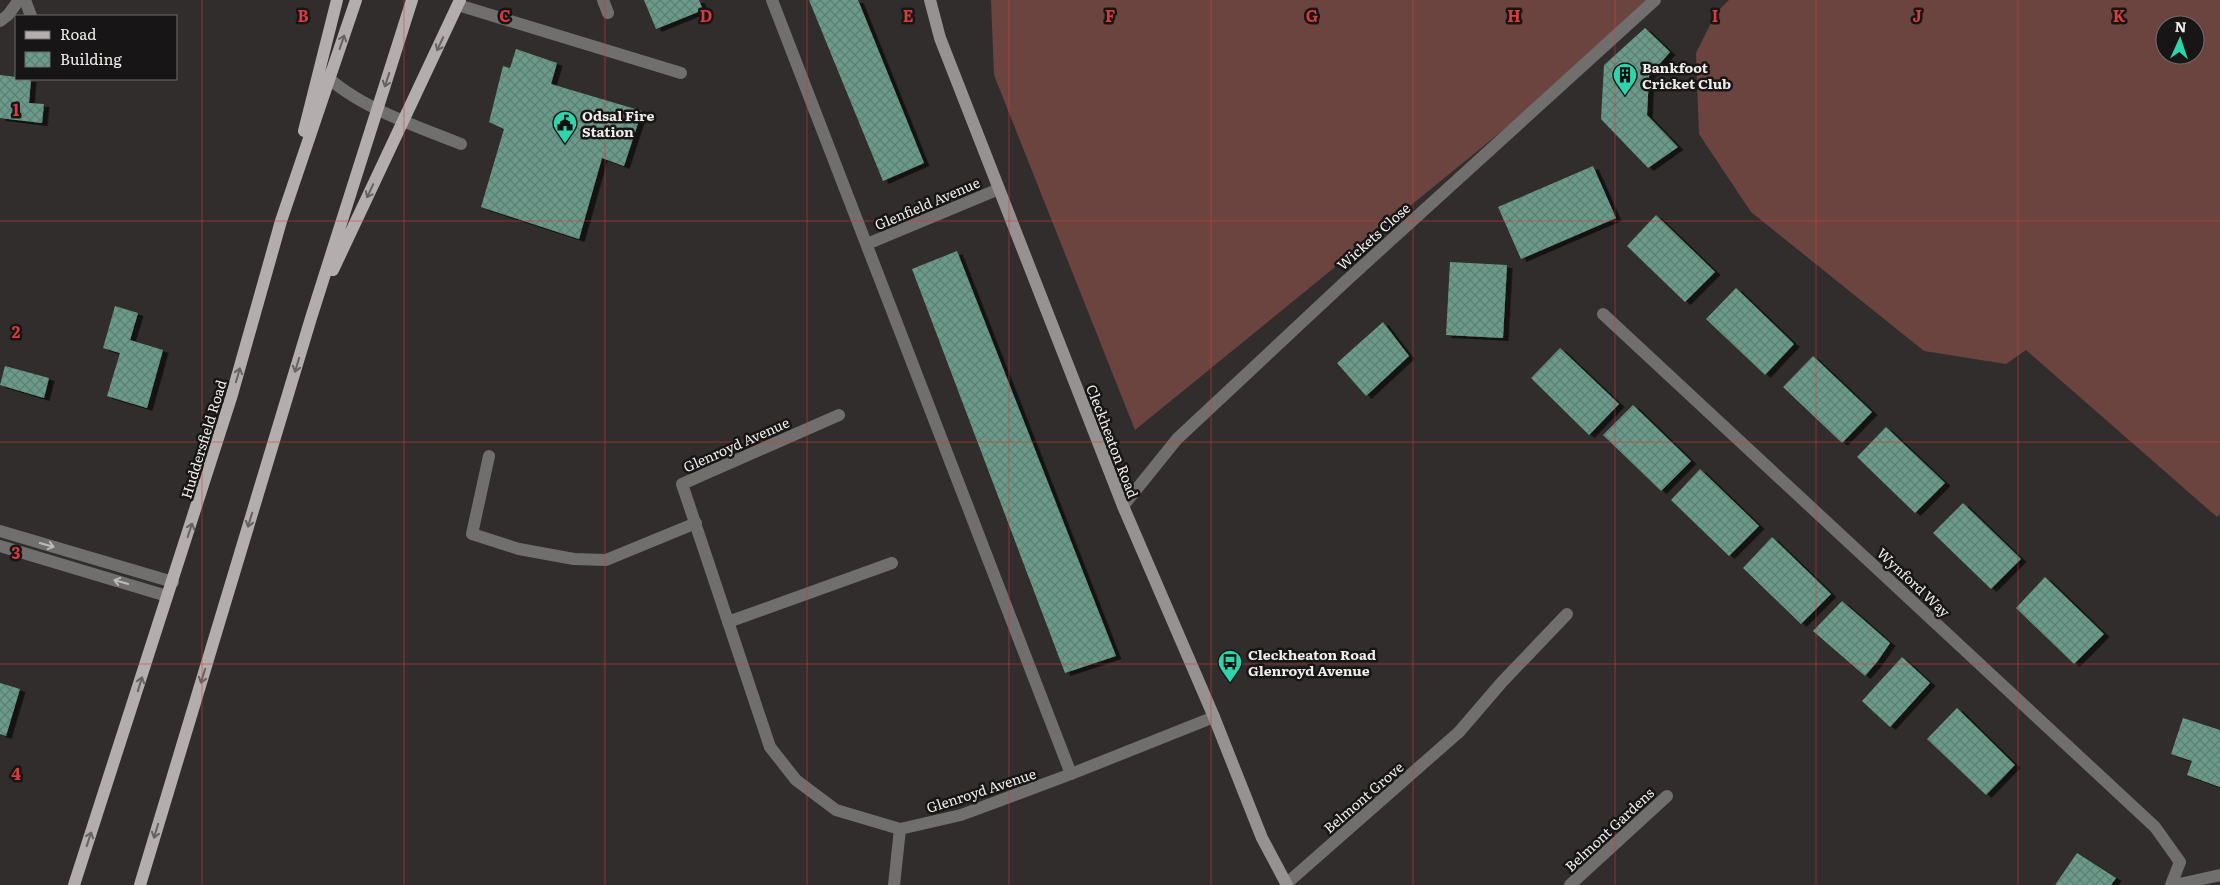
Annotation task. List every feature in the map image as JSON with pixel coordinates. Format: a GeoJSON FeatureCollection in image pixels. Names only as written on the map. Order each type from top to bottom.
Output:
{"type":"FeatureCollection","features":[{"type":"Feature","properties":{"kind":"main road"},"geometry":{"type":"LineString","coordinates":[[281,221],[337,0]]}},
{"type":"Feature","properties":{"kind":"main road","name":"Huddersfield Road"},"geometry":{"type":"LineString","coordinates":[[74,885],[136,700],[232,398],[281,221],[356,0]]}},
{"type":"Feature","properties":{"kind":"main road"},"geometry":{"type":"LineString","coordinates":[[140,885],[311,318],[412,0]]}},
{"type":"Feature","properties":{"kind":"main road"},"geometry":{"type":"LineString","coordinates":[[311,318],[459,3]]}},
{"type":"Feature","properties":{"kind":"street"},"geometry":{"type":"LineString","coordinates":[[0,21],[8,15],[19,0]]}},
{"type":"Feature","properties":{"kind":"street"},"geometry":{"type":"LineString","coordinates":[[25,0],[31,15]]}},
{"type":"Feature","properties":{"kind":"street"},"geometry":{"type":"LineString","coordinates":[[603,0],[608,13]]}},
{"type":"Feature","properties":{"kind":"street"},"geometry":{"type":"LineString","coordinates":[[772,0],[1071,774]]}},
{"type":"Feature","properties":{"kind":"street","name":"Cleckheaton Road"},"geometry":{"type":"LineString","coordinates":[[930,0],[940,38],[1123,506],[1214,717],[1262,838],[1286,884]]}},
{"type":"Feature","properties":{"kind":"street","name":"Wickets Close"},"geometry":{"type":"LineString","coordinates":[[1123,506],[1176,439],[1346,281],[1655,0]]}},
{"type":"Feature","properties":{"kind":"street"},"geometry":{"type":"LineString","coordinates":[[459,3],[681,72]]}},
{"type":"Feature","properties":{"kind":"street"},"geometry":{"type":"LineString","coordinates":[[319,70],[329,80],[377,110],[461,144]]}},
{"type":"Feature","properties":{"kind":"street","name":"Glenfield Avenue"},"geometry":{"type":"LineString","coordinates":[[867,244],[999,189]]}},
{"type":"Feature","properties":{"kind":"street","name":"Wynford Way"},"geometry":{"type":"LineString","coordinates":[[1604,314],[2155,827],[2180,862],[2171,885]]}},
{"type":"Feature","properties":{"kind":"street","name":"Glenroyd Avenue"},"geometry":{"type":"LineString","coordinates":[[838,414],[682,484],[770,747],[796,780],[836,810],[900,829],[961,815],[1071,774],[1214,717]]}},
{"type":"Feature","properties":{"kind":"street"},"geometry":{"type":"LineString","coordinates":[[489,456],[472,534],[519,549],[574,559],[606,560],[696,523]]}},
{"type":"Feature","properties":{"kind":"street"},"geometry":{"type":"LineString","coordinates":[[0,531],[174,582]]}},
{"type":"Feature","properties":{"kind":"street"},"geometry":{"type":"LineString","coordinates":[[0,546],[168,596]]}},
{"type":"Feature","properties":{"kind":"street"},"geometry":{"type":"LineString","coordinates":[[728,622],[892,563]]}},
{"type":"Feature","properties":{"kind":"street","name":"Belmont Grove"},"geometry":{"type":"LineString","coordinates":[[1286,884],[1459,732],[1502,682],[1567,614]]}},
{"type":"Feature","properties":{"kind":"street","name":"Belmont Gardens"},"geometry":{"type":"LineString","coordinates":[[1570,885],[1667,796]]}},
{"type":"Feature","properties":{"kind":"street"},"geometry":{"type":"LineString","coordinates":[[894,885],[900,829]]}},
{"type":"Feature","properties":{"kind":"street"},"geometry":{"type":"LineString","coordinates":[[2176,885],[2220,875]]}},
{"type":"Feature","properties":{"kind":"shaded area"},"geometry":{"type":"Polygon","coordinates":[[[991,0],[1655,0],[1583,65],[1135,430],[994,75],[991,0]]]}},
{"type":"Feature","properties":{"kind":"shaded area"},"geometry":{"type":"Polygon","coordinates":[[[1729,0],[2220,0],[2220,514],[2217,517],[2026,350],[2006,364],[1924,351],[1751,212],[1699,134],[1696,53],[1716,13],[1729,0]]]}},
{"type":"Feature","properties":{"kind":"building"},"geometry":{"type":"Polygon","coordinates":[[[644,0],[699,0],[703,10],[656,29],[644,0]]]}},
{"type":"Feature","properties":{"kind":"building"},"geometry":{"type":"Polygon","coordinates":[[[809,0],[858,0],[924,163],[883,181],[809,0]]]}},
{"type":"Feature","properties":{"kind":"building","name":"Bankfoot Cricket Club"},"geometry":{"type":"Polygon","coordinates":[[[1645,28],[1670,52],[1649,76],[1647,115],[1678,147],[1648,168],[1601,119],[1604,65],[1645,28]]]}},
{"type":"Feature","properties":{"kind":"building","name":"Odsal Fire Station"},"geometry":{"type":"Polygon","coordinates":[[[516,49],[557,63],[551,84],[642,111],[624,166],[602,158],[579,239],[481,207],[504,129],[489,122],[503,66],[510,68],[516,49]]]}},
{"type":"Feature","properties":{"kind":"building"},"geometry":{"type":"Polygon","coordinates":[[[0,75],[15,77],[15,80],[31,80],[29,103],[44,104],[42,123],[0,118],[0,75]]]}},
{"type":"Feature","properties":{"kind":"building"},"geometry":{"type":"Polygon","coordinates":[[[1593,166],[1616,218],[1521,259],[1498,207],[1593,166]]]}},
{"type":"Feature","properties":{"kind":"building"},"geometry":{"type":"Polygon","coordinates":[[[1656,215],[1715,272],[1685,302],[1627,246],[1656,215]]]}},
{"type":"Feature","properties":{"kind":"building"},"geometry":{"type":"Polygon","coordinates":[[[957,251],[1116,656],[1065,673],[912,269],[957,251]]]}},
{"type":"Feature","properties":{"kind":"building"},"geometry":{"type":"Polygon","coordinates":[[[1450,262],[1507,265],[1503,338],[1446,335],[1450,262]]]}},
{"type":"Feature","properties":{"kind":"building"},"geometry":{"type":"Polygon","coordinates":[[[1736,288],[1794,344],[1765,375],[1706,319],[1736,288]]]}},
{"type":"Feature","properties":{"kind":"building"},"geometry":{"type":"Polygon","coordinates":[[[115,306],[138,313],[130,340],[163,350],[147,408],[107,396],[120,353],[103,348],[115,306]]]}},
{"type":"Feature","properties":{"kind":"building"},"geometry":{"type":"Polygon","coordinates":[[[1383,322],[1409,356],[1366,396],[1337,363],[1383,322]]]}},
{"type":"Feature","properties":{"kind":"building"},"geometry":{"type":"Polygon","coordinates":[[[1560,348],[1619,404],[1589,435],[1531,378],[1560,348]]]}},
{"type":"Feature","properties":{"kind":"building"},"geometry":{"type":"Polygon","coordinates":[[[1813,356],[1872,412],[1842,443],[1783,387],[1813,356]]]}},
{"type":"Feature","properties":{"kind":"building"},"geometry":{"type":"Polygon","coordinates":[[[5,366],[49,378],[44,398],[0,385],[5,366]]]}},
{"type":"Feature","properties":{"kind":"building"},"geometry":{"type":"Polygon","coordinates":[[[1633,405],[1691,461],[1661,491],[1603,435],[1633,405]]]}},
{"type":"Feature","properties":{"kind":"building"},"geometry":{"type":"Polygon","coordinates":[[[1886,427],[1945,483],[1915,513],[1857,457],[1886,427]]]}},
{"type":"Feature","properties":{"kind":"building"},"geometry":{"type":"Polygon","coordinates":[[[1700,469],[1759,526],[1729,556],[1671,500],[1700,469]]]}},
{"type":"Feature","properties":{"kind":"building"},"geometry":{"type":"Polygon","coordinates":[[[1963,503],[2021,559],[1991,589],[1933,533],[1963,503]]]}},
{"type":"Feature","properties":{"kind":"building"},"geometry":{"type":"Polygon","coordinates":[[[1772,537],[1831,594],[1801,624],[1743,568],[1772,537]]]}},
{"type":"Feature","properties":{"kind":"building"},"geometry":{"type":"Polygon","coordinates":[[[2045,577],[2104,634],[2074,664],[2016,608],[2045,577]]]}},
{"type":"Feature","properties":{"kind":"building"},"geometry":{"type":"Polygon","coordinates":[[[1842,601],[1890,643],[1865,676],[1813,631],[1842,601]]]}},
{"type":"Feature","properties":{"kind":"building"},"geometry":{"type":"Polygon","coordinates":[[[1902,657],[1930,683],[1890,727],[1862,701],[1902,657]]]}},
{"type":"Feature","properties":{"kind":"building"},"geometry":{"type":"Polygon","coordinates":[[[0,683],[20,689],[6,736],[0,734],[0,683]]]}},
{"type":"Feature","properties":{"kind":"building"},"geometry":{"type":"Polygon","coordinates":[[[1957,708],[2015,765],[1986,795],[1927,739],[1957,708]]]}},
{"type":"Feature","properties":{"kind":"building"},"geometry":{"type":"Polygon","coordinates":[[[2183,718],[2220,730],[2220,787],[2187,775],[2192,761],[2171,754],[2183,718]]]}},
{"type":"Feature","properties":{"kind":"building"},"geometry":{"type":"Polygon","coordinates":[[[2077,853],[2116,878],[2111,885],[2055,885],[2077,853]]]}},
{"type":"Feature","properties":{"kind":"place","name":"Bankfoot Cricket Club"},"geometry":{"type":"Point","coordinates":[1625,96]}},
{"type":"Feature","properties":{"kind":"place","name":"Odsal Fire Station"},"geometry":{"type":"Point","coordinates":[565,144]}},
{"type":"Feature","properties":{"kind":"place","name":"Cleckheaton Road Glenroyd Avenue"},"geometry":{"type":"Point","coordinates":[1230,683]}}]}
